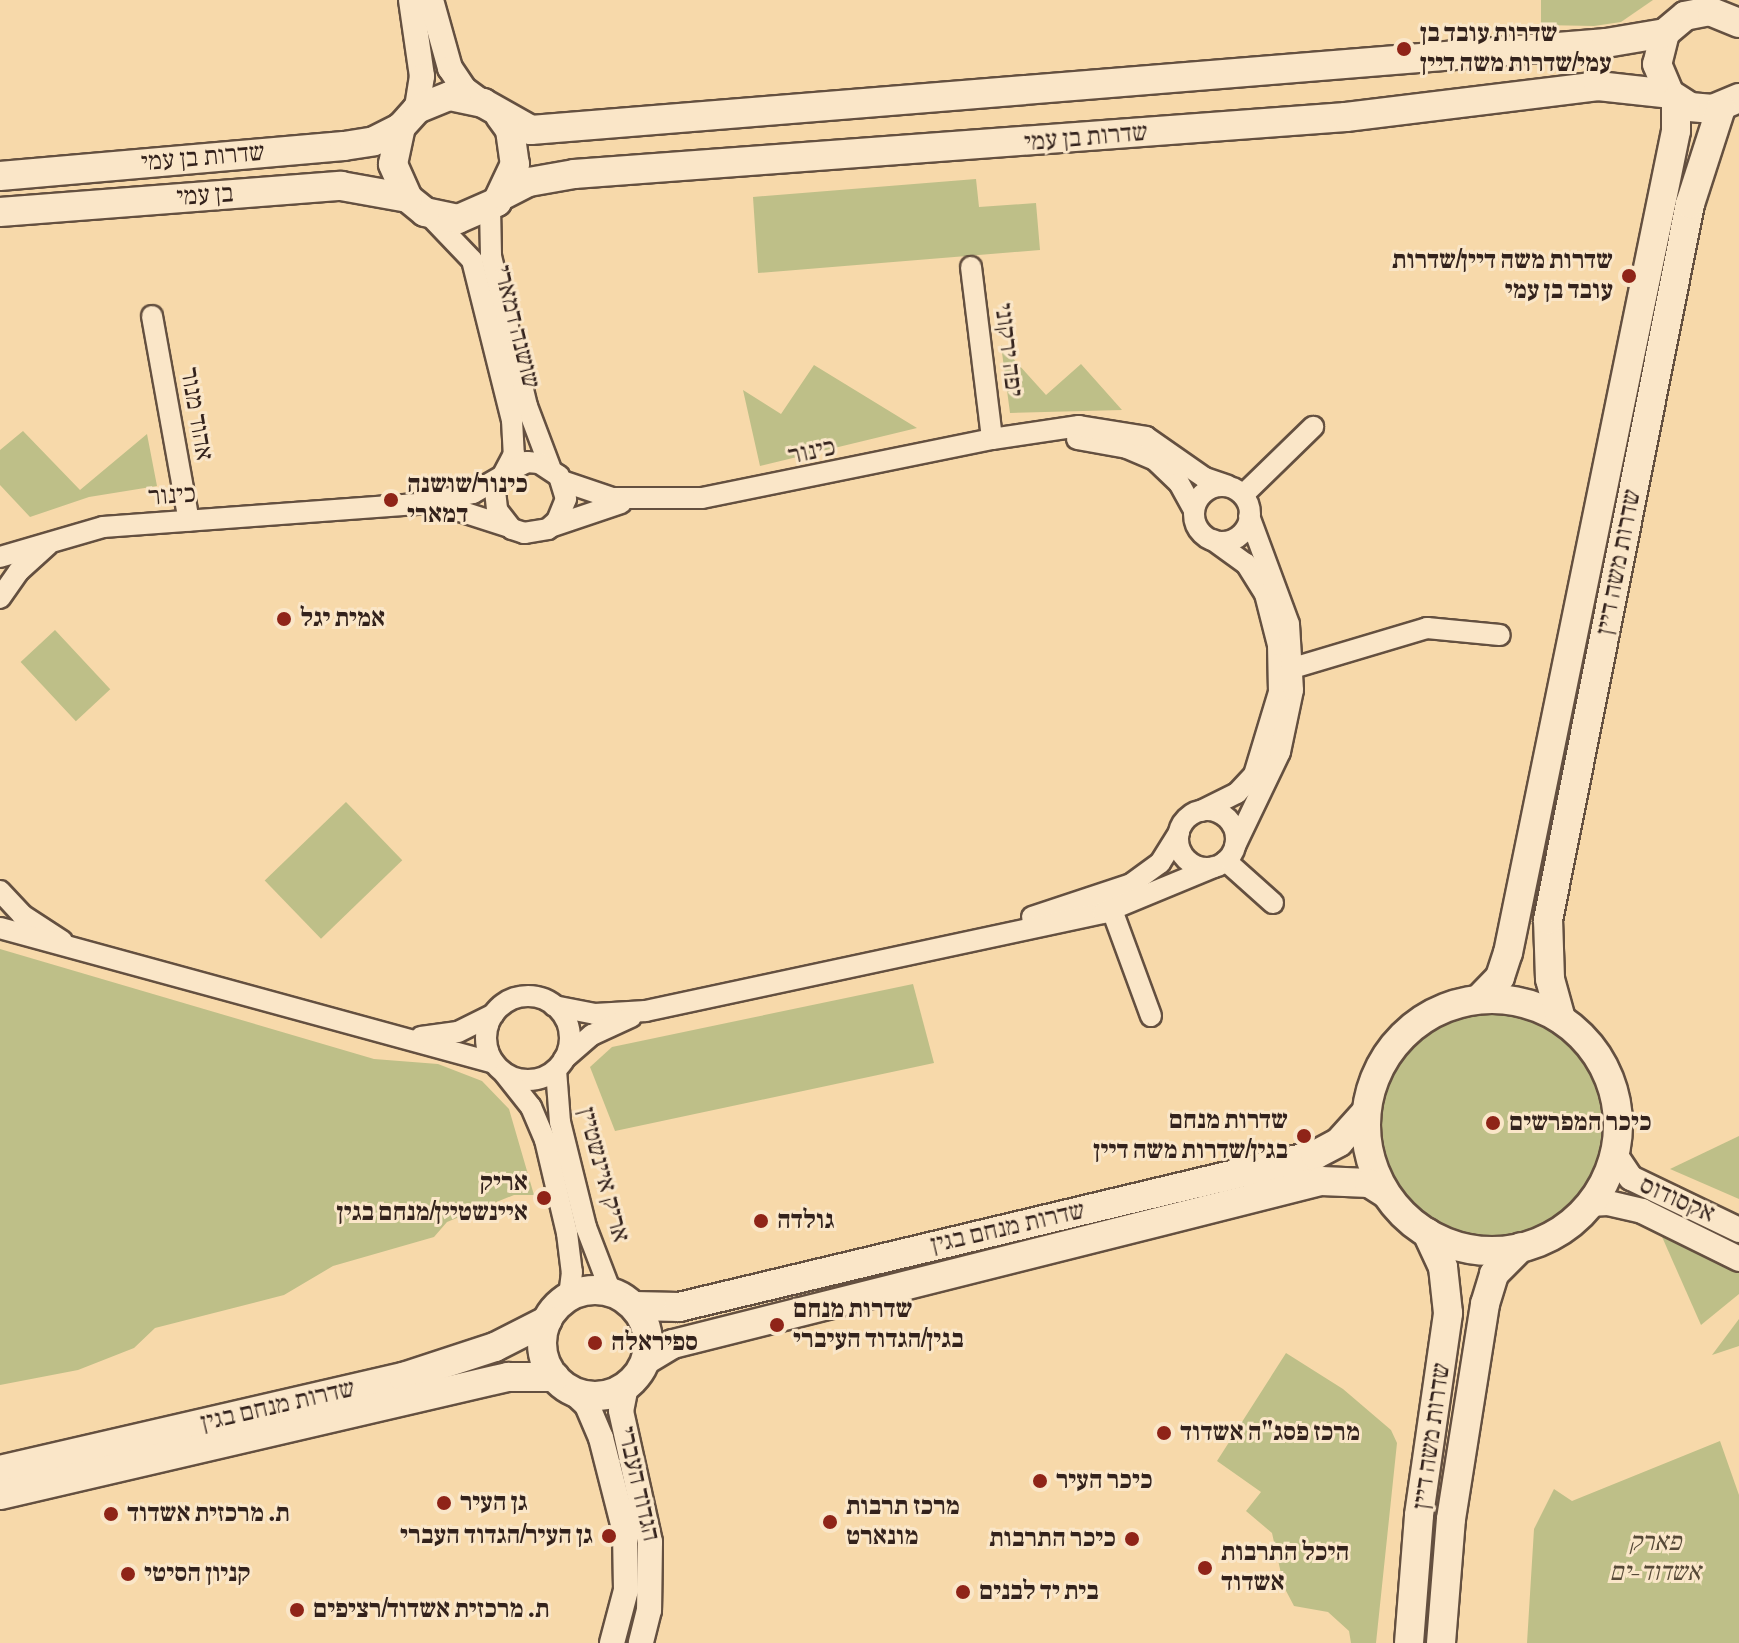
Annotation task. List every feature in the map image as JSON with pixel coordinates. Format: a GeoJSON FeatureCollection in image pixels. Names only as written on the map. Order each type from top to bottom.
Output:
{"type":"FeatureCollection","features":[{"type":"Feature","properties":{"kind":"main road"},"geometry":{"type":"LineString","coordinates":[[1681,16],[1710,11],[1735,14]]}},
{"type":"Feature","properties":{"kind":"main road","name":"שדרות בן עמי"},"geometry":{"type":"LineString","coordinates":[[0,176],[374,141],[450,96],[492,110],[531,130],[1575,46],[1681,16]]}},
{"type":"Feature","properties":{"kind":"main road","name":"שדרות משה דיין"},"geometry":{"type":"LineString","coordinates":[[1479,999],[1500,977],[1508,953],[1676,131],[1673,97],[1657,64],[1681,16]]}},
{"type":"Feature","properties":{"kind":"main road","name":"שדרות בן עמי"},"geometry":{"type":"LineString","coordinates":[[417,205],[458,219],[529,182],[574,174],[1330,118],[1598,86],[1673,97]]}},
{"type":"Feature","properties":{"kind":"main road","name":"שדרות משה דיין"},"geometry":{"type":"LineString","coordinates":[[1673,97],[1698,109],[1730,103]]}},
{"type":"Feature","properties":{"kind":"main road","name":"שדרות משה דיין"},"geometry":{"type":"LineString","coordinates":[[1561,1019],[1550,979],[1548,920],[1690,204],[1730,103]]}},
{"type":"Feature","properties":{"kind":"main road"},"geometry":{"type":"LineString","coordinates":[[492,110],[515,155],[511,181],[496,201]]}},
{"type":"Feature","properties":{"kind":"main road"},"geometry":{"type":"LineString","coordinates":[[409,118],[393,164],[417,205]]}},
{"type":"Feature","properties":{"kind":"main road","name":"בן עמי"},"geometry":{"type":"LineString","coordinates":[[0,212],[341,186],[417,205]]}},
{"type":"Feature","properties":{"kind":"main road"},"geometry":{"type":"LineString","coordinates":[[1479,999],[1522,1002],[1561,1019],[1581,1035],[1609,1078],[1618,1128],[1614,1153],[1589,1204],[1570,1223],[1521,1247],[1489,1251],[1457,1246],[1427,1233],[1385,1193],[1370,1154],[1366,1112],[1381,1065],[1412,1027],[1455,1004],[1479,999]]}},
{"type":"Feature","properties":{"kind":"main road","name":"שדרות מנחם בגין"},"geometry":{"type":"LineString","coordinates":[[623,1299],[679,1307],[1315,1155],[1339,1142],[1366,1112]]}},
{"type":"Feature","properties":{"kind":"main road","name":"שדרות מנחם בגין"},"geometry":{"type":"LineString","coordinates":[[646,1360],[673,1344],[1321,1181],[1361,1182],[1385,1193]]}},
{"type":"Feature","properties":{"kind":"main road","name":"שדרות משה דיין"},"geometry":{"type":"LineString","coordinates":[[1409,1643],[1419,1515],[1448,1313],[1443,1267],[1427,1233]]}},
{"type":"Feature","properties":{"kind":"main road","name":"שדרות משה דיין"},"geometry":{"type":"LineString","coordinates":[[1441,1643],[1451,1519],[1485,1304],[1494,1274],[1521,1247]]}},
{"type":"Feature","properties":{"kind":"main road"},"geometry":{"type":"LineString","coordinates":[[589,1290],[623,1299],[647,1331],[646,1360],[626,1386],[600,1396],[564,1384],[543,1350],[548,1320],[569,1297],[589,1290]]}},
{"type":"Feature","properties":{"kind":"main road","name":"שדרות מנחם בגין"},"geometry":{"type":"LineString","coordinates":[[0,1470],[403,1377],[495,1347],[548,1320]]}},
{"type":"Feature","properties":{"kind":"main road","name":"שדרות מנחם בגין"},"geometry":{"type":"LineString","coordinates":[[0,1495],[508,1377],[564,1384]]}},
{"type":"Feature","properties":{"kind":"street"},"geometry":{"type":"LineString","coordinates":[[409,118],[422,76],[411,0]]}},
{"type":"Feature","properties":{"kind":"street"},"geometry":{"type":"LineString","coordinates":[[431,0],[450,68],[464,89],[492,110]]}},
{"type":"Feature","properties":{"kind":"street","name":"שושנה דמארי"},"geometry":{"type":"LineString","coordinates":[[496,201],[491,256],[527,406],[556,474]]}},
{"type":"Feature","properties":{"kind":"street","name":"שושנה דמארי"},"geometry":{"type":"LineString","coordinates":[[417,205],[463,245],[480,283],[512,420],[514,454],[504,474]]}},
{"type":"Feature","properties":{"kind":"street","name":"יפה ירקוני"},"geometry":{"type":"LineString","coordinates":[[971,267],[995,438]]}},
{"type":"Feature","properties":{"kind":"street","name":"אהוד מנור"},"geometry":{"type":"LineString","coordinates":[[152,316],[189,521]]}},
{"type":"Feature","properties":{"kind":"street","name":"כינור"},"geometry":{"type":"LineString","coordinates":[[556,474],[595,495],[636,499],[752,492],[1055,427],[1128,432],[1235,491]]}},
{"type":"Feature","properties":{"kind":"street"},"geometry":{"type":"LineString","coordinates":[[937,947],[1131,884],[1160,863],[1189,816],[1237,793],[1254,775],[1279,692],[1278,645],[1265,594],[1246,564],[1198,528],[1194,510],[1203,493],[1235,491],[1313,427]]}},
{"type":"Feature","properties":{"kind":"street","name":"כינור"},"geometry":{"type":"LineString","coordinates":[[995,438],[1078,439],[1127,448],[1169,472],[1194,510]]}},
{"type":"Feature","properties":{"kind":"street"},"geometry":{"type":"LineString","coordinates":[[527,462],[556,474],[564,511],[551,527],[536,533],[512,529],[497,510],[495,490],[504,474],[527,462]]}},
{"type":"Feature","properties":{"kind":"street","name":"כינור"},"geometry":{"type":"LineString","coordinates":[[0,557],[64,535],[189,521],[427,503],[473,493],[504,474]]}},
{"type":"Feature","properties":{"kind":"street"},"geometry":{"type":"LineString","coordinates":[[378,1034],[443,1036],[494,1014],[521,997],[595,1014],[646,1011],[1112,910],[1225,858],[1280,752],[1293,668],[1282,599],[1249,516],[1235,491]]}},
{"type":"Feature","properties":{"kind":"street","name":"כינור"},"geometry":{"type":"LineString","coordinates":[[551,527],[636,499]]}},
{"type":"Feature","properties":{"kind":"street","name":"כינור"},"geometry":{"type":"LineString","coordinates":[[427,503],[471,511],[512,529]]}},
{"type":"Feature","properties":{"kind":"street"},"geometry":{"type":"LineString","coordinates":[[1213,540],[1240,535],[1249,516]]}},
{"type":"Feature","properties":{"kind":"street"},"geometry":{"type":"LineString","coordinates":[[0,598],[19,571],[64,535]]}},
{"type":"Feature","properties":{"kind":"street"},"geometry":{"type":"LineString","coordinates":[[0,588],[0,598]]}},
{"type":"Feature","properties":{"kind":"street"},"geometry":{"type":"LineString","coordinates":[[1293,668],[1427,628],[1500,635]]}},
{"type":"Feature","properties":{"kind":"street"},"geometry":{"type":"LineString","coordinates":[[1201,811],[1216,811],[1231,822],[1225,858]]}},
{"type":"Feature","properties":{"kind":"street"},"geometry":{"type":"LineString","coordinates":[[1179,832],[1185,858],[1201,867],[1225,858]]}},
{"type":"Feature","properties":{"kind":"street"},"geometry":{"type":"LineString","coordinates":[[1225,858],[1273,903]]}},
{"type":"Feature","properties":{"kind":"street"},"geometry":{"type":"LineString","coordinates":[[0,891],[41,928],[94,957]]}},
{"type":"Feature","properties":{"kind":"street"},"geometry":{"type":"LineString","coordinates":[[1112,910],[1151,1016]]}},
{"type":"Feature","properties":{"kind":"street"},"geometry":{"type":"LineString","coordinates":[[0,928],[94,957],[499,1068],[531,1080],[560,1064],[592,1035],[646,1011]]}},
{"type":"Feature","properties":{"kind":"street"},"geometry":{"type":"LineString","coordinates":[[554,1006],[570,1034],[560,1064]]}},
{"type":"Feature","properties":{"kind":"street"},"geometry":{"type":"LineString","coordinates":[[494,1014],[486,1036],[499,1068]]}},
{"type":"Feature","properties":{"kind":"street","name":"אריק איינשטיין"},"geometry":{"type":"LineString","coordinates":[[560,1064],[560,1122],[586,1227],[623,1299]]}},
{"type":"Feature","properties":{"kind":"street","name":"אריק איינשטיין"},"geometry":{"type":"LineString","coordinates":[[499,1068],[531,1107],[548,1150],[567,1233],[572,1272],[569,1297]]}},
{"type":"Feature","properties":{"kind":"street","name":"אקסודוס"},"geometry":{"type":"LineString","coordinates":[[1614,1153],[1631,1178],[1739,1230]]}},
{"type":"Feature","properties":{"kind":"street","name":"אקסודוס"},"geometry":{"type":"LineString","coordinates":[[1589,1204],[1608,1203],[1642,1211],[1739,1259]]}},
{"type":"Feature","properties":{"kind":"street","name":"הגדוד העברי"},"geometry":{"type":"LineString","coordinates":[[564,1384],[587,1405],[601,1438],[625,1532],[626,1590],[612,1643]]}},
{"type":"Feature","properties":{"kind":"street","name":"הגדוד העברי"},"geometry":{"type":"LineString","coordinates":[[626,1386],[621,1411],[650,1542],[649,1610],[641,1643]]}},
{"type":"Feature","properties":{"kind":"green space"},"geometry":{"type":"Polygon","coordinates":[[[1541,0],[1653,0],[1621,22],[1594,26],[1541,25],[1541,0]]]}},
{"type":"Feature","properties":{"kind":"green space"},"geometry":{"type":"Polygon","coordinates":[[[976,179],[979,207],[1036,203],[1040,250],[758,273],[753,197],[976,179]]]}},
{"type":"Feature","properties":{"kind":"green space"},"geometry":{"type":"Polygon","coordinates":[[[1001,345],[1046,395],[1081,364],[1122,410],[1010,413],[1001,345]]]}},
{"type":"Feature","properties":{"kind":"green space"},"geometry":{"type":"Polygon","coordinates":[[[814,365],[917,428],[760,466],[743,390],[781,414],[814,365]]]}},
{"type":"Feature","properties":{"kind":"green space"},"geometry":{"type":"Polygon","coordinates":[[[23,431],[80,490],[147,434],[157,486],[89,497],[30,517],[0,485],[0,450],[23,431]]]}},
{"type":"Feature","properties":{"kind":"green space"},"geometry":{"type":"Polygon","coordinates":[[[55,630],[110,689],[76,721],[21,662],[55,630]]]}},
{"type":"Feature","properties":{"kind":"green space"},"geometry":{"type":"Polygon","coordinates":[[[346,802],[402,860],[321,939],[265,880],[346,802]]]}},
{"type":"Feature","properties":{"kind":"green space"},"geometry":{"type":"Polygon","coordinates":[[[0,949],[374,1059],[438,1064],[482,1081],[509,1109],[534,1195],[514,1195],[447,1222],[434,1237],[333,1266],[284,1295],[155,1328],[134,1348],[78,1370],[0,1385],[0,949]]]}},
{"type":"Feature","properties":{"kind":"green space"},"geometry":{"type":"Polygon","coordinates":[[[913,984],[934,1063],[615,1131],[590,1067],[612,1047],[913,984]]]}},
{"type":"Feature","properties":{"kind":"green space","name":"כיכר המפרשים"},"geometry":{"type":"Polygon","coordinates":[[[1493,1010],[1536,1018],[1573,1043],[1598,1080],[1606,1123],[1598,1166],[1573,1203],[1536,1228],[1493,1236],[1450,1228],[1413,1203],[1388,1166],[1380,1123],[1388,1080],[1413,1043],[1450,1018],[1493,1010]]]}},
{"type":"Feature","properties":{"kind":"green space"},"geometry":{"type":"Polygon","coordinates":[[[1739,1136],[1739,1199],[1670,1169],[1739,1136]]]}},
{"type":"Feature","properties":{"kind":"green space"},"geometry":{"type":"Polygon","coordinates":[[[1659,1230],[1739,1271],[1739,1294],[1701,1325],[1659,1230]]]}},
{"type":"Feature","properties":{"kind":"green space"},"geometry":{"type":"Polygon","coordinates":[[[1739,1319],[1739,1346],[1712,1355],[1739,1319]]]}},
{"type":"Feature","properties":{"kind":"green space"},"geometry":{"type":"Polygon","coordinates":[[[1286,1353],[1343,1389],[1391,1430],[1397,1443],[1376,1643],[1351,1643],[1349,1631],[1328,1612],[1294,1606],[1284,1587],[1272,1533],[1246,1511],[1261,1492],[1217,1461],[1286,1353]]]}},
{"type":"Feature","properties":{"kind":"green space","name":"פארק אשדוד-ים"},"geometry":{"type":"Polygon","coordinates":[[[1720,1441],[1739,1495],[1739,1643],[1527,1643],[1534,1529],[1554,1489],[1572,1501],[1720,1441]]]}},
{"type":"Feature","properties":{"kind":"place","name":"שדרות עובד בן עמי/שדרות משה דיין"},"geometry":{"type":"Point","coordinates":[1404,49]}},
{"type":"Feature","properties":{"kind":"place","name":"שדרות משה דיין/שדרות עובד בן עמי"},"geometry":{"type":"Point","coordinates":[1629,276]}},
{"type":"Feature","properties":{"kind":"place","name":"כינור/שושנה דמארי"},"geometry":{"type":"Point","coordinates":[391,500]}},
{"type":"Feature","properties":{"kind":"place","name":"אמית יגל"},"geometry":{"type":"Point","coordinates":[284,619]}},
{"type":"Feature","properties":{"kind":"place","name":"כיכר המפרשים"},"geometry":{"type":"Point","coordinates":[1493,1123]}},
{"type":"Feature","properties":{"kind":"place","name":"שדרות מנחם בגין/שדרות משה דיין"},"geometry":{"type":"Point","coordinates":[1304,1136]}},
{"type":"Feature","properties":{"kind":"place","name":"אריק איינשטיין/מנחם בגין"},"geometry":{"type":"Point","coordinates":[544,1198]}},
{"type":"Feature","properties":{"kind":"place","name":"גולדה"},"geometry":{"type":"Point","coordinates":[761,1221]}},
{"type":"Feature","properties":{"kind":"place","name":"שדרות מנחם בגין/הגדוד העיברי"},"geometry":{"type":"Point","coordinates":[777,1325]}},
{"type":"Feature","properties":{"kind":"place","name":"ספיראלה"},"geometry":{"type":"Point","coordinates":[595,1343]}},
{"type":"Feature","properties":{"kind":"place","name":"מרכז פסג\"ה אשדוד"},"geometry":{"type":"Point","coordinates":[1164,1433]}},
{"type":"Feature","properties":{"kind":"place","name":"כיכר העיר"},"geometry":{"type":"Point","coordinates":[1040,1481]}},
{"type":"Feature","properties":{"kind":"place","name":"גן העיר"},"geometry":{"type":"Point","coordinates":[444,1503]}},
{"type":"Feature","properties":{"kind":"place","name":"ת. מרכזית אשדוד"},"geometry":{"type":"Point","coordinates":[111,1514]}},
{"type":"Feature","properties":{"kind":"place","name":"מרכז תרבות מונארט"},"geometry":{"type":"Point","coordinates":[830,1522]}},
{"type":"Feature","properties":{"kind":"place","name":"גן העיר/הגדוד העברי"},"geometry":{"type":"Point","coordinates":[609,1536]}},
{"type":"Feature","properties":{"kind":"place","name":"כיכר התרבות"},"geometry":{"type":"Point","coordinates":[1132,1539]}},
{"type":"Feature","properties":{"kind":"place","name":"היכל התרבות אשדוד"},"geometry":{"type":"Point","coordinates":[1205,1568]}},
{"type":"Feature","properties":{"kind":"place","name":"קניון הסיטי"},"geometry":{"type":"Point","coordinates":[128,1574]}},
{"type":"Feature","properties":{"kind":"place","name":"בית יד לבנים"},"geometry":{"type":"Point","coordinates":[963,1592]}},
{"type":"Feature","properties":{"kind":"place","name":"ת. מרכזית אשדוד/רציפים"},"geometry":{"type":"Point","coordinates":[297,1610]}}]}
